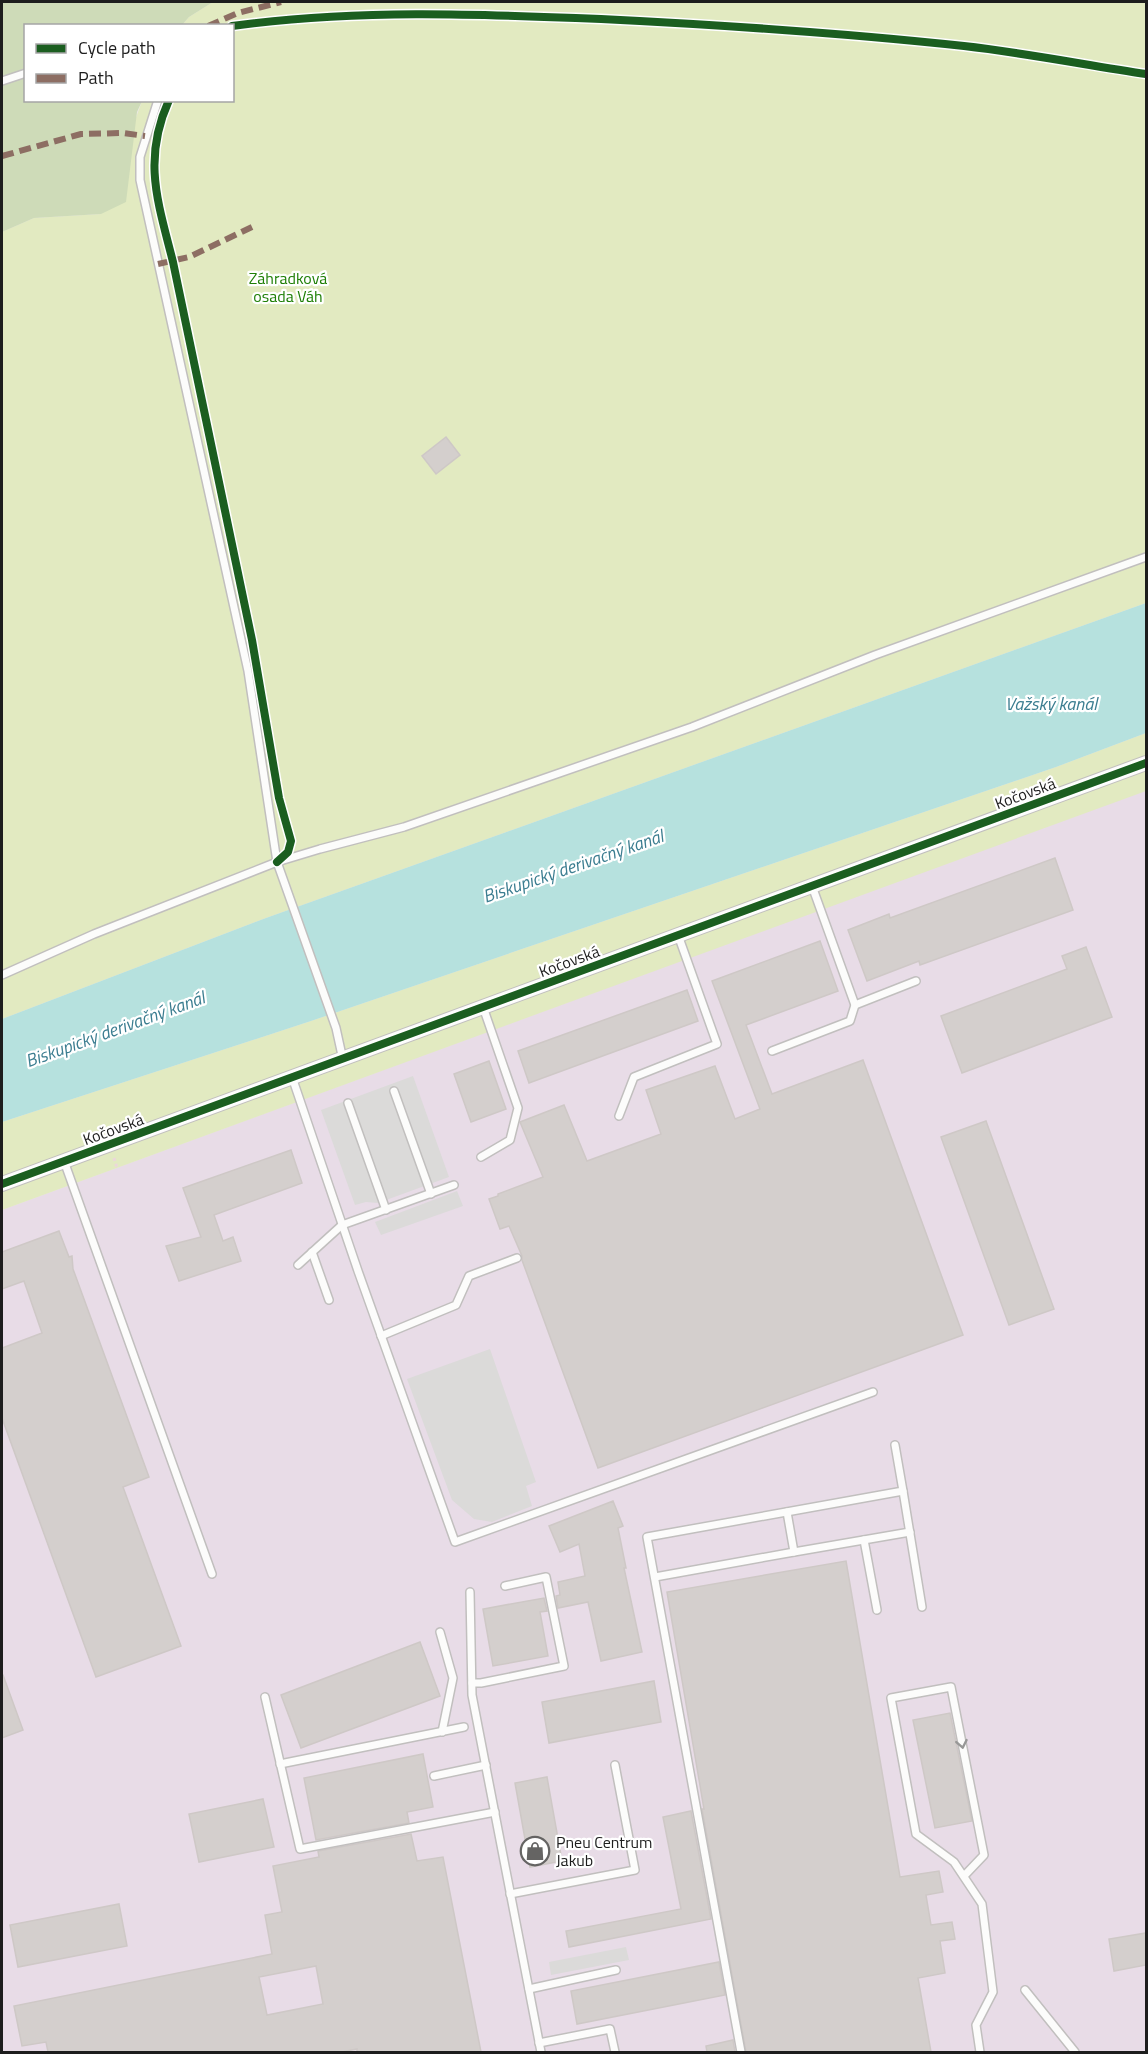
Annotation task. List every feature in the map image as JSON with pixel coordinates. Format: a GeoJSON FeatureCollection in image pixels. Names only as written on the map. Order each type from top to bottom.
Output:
{"type":"FeatureCollection","features":[{"type":"Feature","properties":{"kind":"street","name":"Kočovská"},"geometry":{"type":"LineString","coordinates":[[2,1184],[812,886],[1146,766]]}},
{"type":"Feature","properties":{"kind":"lane"},"geometry":{"type":"LineString","coordinates":[[234,26],[279,19],[344,15],[516,15],[732,26],[965,46],[1146,74]]}},
{"type":"Feature","properties":{"kind":"lane"},"geometry":{"type":"LineString","coordinates":[[2,81],[24,74]]}},
{"type":"Feature","properties":{"kind":"lane"},"geometry":{"type":"LineString","coordinates":[[157,102],[140,157],[140,180],[248,671],[277,862],[336,1028],[343,1060]]}},
{"type":"Feature","properties":{"kind":"lane"},"geometry":{"type":"LineString","coordinates":[[2,975],[94,934],[277,862],[404,827],[659,738],[875,655],[1146,557]]}},
{"type":"Feature","properties":{"kind":"lane"},"geometry":{"type":"LineString","coordinates":[[772,1051],[850,1021],[855,1005],[812,886]]}},
{"type":"Feature","properties":{"kind":"lane"},"geometry":{"type":"LineString","coordinates":[[619,1116],[634,1077],[717,1044],[678,935]]}},
{"type":"Feature","properties":{"kind":"lane"},"geometry":{"type":"LineString","coordinates":[[855,1005],[916,981]]}},
{"type":"Feature","properties":{"kind":"lane"},"geometry":{"type":"LineString","coordinates":[[481,1157],[510,1140],[518,1107],[483,1007]]}},
{"type":"Feature","properties":{"kind":"lane"},"geometry":{"type":"LineString","coordinates":[[292,1077],[455,1542],[873,1392]]}},
{"type":"Feature","properties":{"kind":"lane"},"geometry":{"type":"LineString","coordinates":[[394,1091],[430,1194]]}},
{"type":"Feature","properties":{"kind":"lane"},"geometry":{"type":"LineString","coordinates":[[348,1103],[386,1210]]}},
{"type":"Feature","properties":{"kind":"lane"},"geometry":{"type":"LineString","coordinates":[[64,1161],[212,1574]]}},
{"type":"Feature","properties":{"kind":"lane"},"geometry":{"type":"LineString","coordinates":[[298,1265],[342,1225],[454,1185]]}},
{"type":"Feature","properties":{"kind":"lane"},"geometry":{"type":"LineString","coordinates":[[312,1252],[329,1300]]}},
{"type":"Feature","properties":{"kind":"lane"},"geometry":{"type":"LineString","coordinates":[[381,1336],[456,1305],[469,1276],[517,1258]]}},
{"type":"Feature","properties":{"kind":"lane"},"geometry":{"type":"LineString","coordinates":[[895,1445],[922,1607]]}},
{"type":"Feature","properties":{"kind":"lane"},"geometry":{"type":"LineString","coordinates":[[741,2052],[647,1537],[903,1491]]}},
{"type":"Feature","properties":{"kind":"lane"},"geometry":{"type":"LineString","coordinates":[[786,1512],[794,1552]]}},
{"type":"Feature","properties":{"kind":"lane"},"geometry":{"type":"LineString","coordinates":[[655,1577],[910,1532]]}},
{"type":"Feature","properties":{"kind":"lane"},"geometry":{"type":"LineString","coordinates":[[864,1540],[877,1610]]}},
{"type":"Feature","properties":{"kind":"lane"},"geometry":{"type":"LineString","coordinates":[[471,1683],[564,1666],[546,1577],[505,1586]]}},
{"type":"Feature","properties":{"kind":"lane"},"geometry":{"type":"LineString","coordinates":[[470,1592],[471,1683],[541,2052]]}},
{"type":"Feature","properties":{"kind":"lane"},"geometry":{"type":"LineString","coordinates":[[440,1632],[453,1678],[442,1732]]}},
{"type":"Feature","properties":{"kind":"lane"},"geometry":{"type":"LineString","coordinates":[[964,1876],[984,1856],[951,1687],[891,1698],[916,1834],[954,1862],[982,1904],[993,1992],[976,2025],[980,2052]]}},
{"type":"Feature","properties":{"kind":"lane"},"geometry":{"type":"LineString","coordinates":[[265,1697],[300,1849],[495,1812]]}},
{"type":"Feature","properties":{"kind":"lane"},"geometry":{"type":"LineString","coordinates":[[280,1764],[464,1727]]}},
{"type":"Feature","properties":{"kind":"lane"},"geometry":{"type":"LineString","coordinates":[[434,1776],[486,1765]]}},
{"type":"Feature","properties":{"kind":"lane"},"geometry":{"type":"LineString","coordinates":[[510,1894],[635,1870],[615,1765]]}},
{"type":"Feature","properties":{"kind":"lane"},"geometry":{"type":"LineString","coordinates":[[529,1989],[616,1970]]}},
{"type":"Feature","properties":{"kind":"lane"},"geometry":{"type":"LineString","coordinates":[[1025,1990],[1075,2052]]}},
{"type":"Feature","properties":{"kind":"lane"},"geometry":{"type":"LineString","coordinates":[[539,2043],[610,2029],[615,2052]]}},
{"type":"Feature","properties":{"kind":"shaded area"},"geometry":{"type":"Polygon","coordinates":[[[1146,790],[1146,2052],[2,2052],[2,1210],[1146,790]]]}},
{"type":"Feature","properties":{"kind":"shaded area"},"geometry":{"type":"Polygon","coordinates":[[[413,1076],[449,1177],[378,1203],[366,1202],[355,1205],[321,1110],[413,1076]]]}},
{"type":"Feature","properties":{"kind":"shaded area"},"geometry":{"type":"Polygon","coordinates":[[[457,1191],[463,1206],[381,1235],[375,1222],[457,1191]]]}},
{"type":"Feature","properties":{"kind":"shaded area"},"geometry":{"type":"Polygon","coordinates":[[[490,1349],[536,1482],[526,1486],[532,1506],[492,1522],[474,1519],[452,1500],[407,1379],[490,1349]]]}},
{"type":"Feature","properties":{"kind":"shaded area"},"geometry":{"type":"Polygon","coordinates":[[[626,1947],[629,1960],[551,1975],[549,1962],[626,1947]]]}},
{"type":"Feature","properties":{"kind":"green space"},"geometry":{"type":"Polygon","coordinates":[[[2,2],[213,2],[189,17],[183,24],[24,24],[24,102],[142,102],[137,112],[126,202],[101,214],[34,218],[2,232],[2,2]]]}},
{"type":"Feature","properties":{"kind":"green space","name":"Záhradková osada Váh"},"geometry":{"type":"Polygon","coordinates":[[[213,2],[1146,2],[1146,603],[266,918],[2,1019],[2,232],[34,218],[101,214],[142,102],[234,102],[234,24],[183,24],[189,17],[213,2]]]}},
{"type":"Feature","properties":{"kind":"green space"},"geometry":{"type":"Polygon","coordinates":[[[1146,733],[1146,791],[2,1210],[2,1122],[311,1021],[1056,767],[1146,733]]]}},
{"type":"Feature","properties":{"kind":"water","name":"Važský kanál"},"geometry":{"type":"Polygon","coordinates":[[[1146,603],[1146,733],[1056,767],[311,1021],[2,1122],[2,1019],[266,918],[1146,603]]]}},
{"type":"Feature","properties":{"kind":"building"},"geometry":{"type":"Polygon","coordinates":[[[446,437],[460,455],[436,474],[422,456],[446,437]]]}},
{"type":"Feature","properties":{"kind":"building"},"geometry":{"type":"Polygon","coordinates":[[[1055,858],[1073,910],[920,965],[919,961],[867,981],[848,930],[889,914],[890,918],[1055,858]]]}},
{"type":"Feature","properties":{"kind":"building"},"geometry":{"type":"Polygon","coordinates":[[[820,941],[838,991],[746,1025],[772,1094],[863,1060],[963,1335],[598,1468],[522,1256],[509,1226],[500,1229],[489,1199],[543,1177],[520,1122],[564,1105],[587,1161],[661,1134],[646,1090],[715,1066],[735,1119],[760,1109],[712,981],[820,941]]]}},
{"type":"Feature","properties":{"kind":"building"},"geometry":{"type":"Polygon","coordinates":[[[1086,947],[1112,1017],[962,1073],[941,1016],[1067,969],[1062,956],[1086,947]]]}},
{"type":"Feature","properties":{"kind":"building"},"geometry":{"type":"Polygon","coordinates":[[[687,990],[698,1021],[529,1083],[518,1051],[687,990]]]}},
{"type":"Feature","properties":{"kind":"building"},"geometry":{"type":"Polygon","coordinates":[[[489,1061],[506,1109],[471,1122],[454,1074],[489,1061]]]}},
{"type":"Feature","properties":{"kind":"building"},"geometry":{"type":"Polygon","coordinates":[[[986,1121],[1054,1309],[1009,1325],[941,1137],[986,1121]]]}},
{"type":"Feature","properties":{"kind":"building"},"geometry":{"type":"Polygon","coordinates":[[[291,1150],[302,1183],[214,1215],[223,1241],[233,1237],[241,1261],[179,1281],[166,1246],[201,1237],[183,1188],[291,1150]]]}},
{"type":"Feature","properties":{"kind":"building"},"geometry":{"type":"Polygon","coordinates":[[[59,1231],[69,1257],[72,1256],[73,1269],[149,1477],[123,1487],[181,1646],[96,1677],[2,1418],[2,1348],[42,1333],[24,1281],[2,1289],[2,1252],[59,1231]]]}},
{"type":"Feature","properties":{"kind":"building"},"geometry":{"type":"Polygon","coordinates":[[[613,1501],[623,1526],[618,1528],[626,1568],[624,1568],[642,1652],[601,1661],[588,1602],[558,1608],[556,1596],[560,1595],[558,1582],[585,1576],[579,1544],[560,1552],[549,1526],[613,1501]]]}},
{"type":"Feature","properties":{"kind":"building"},"geometry":{"type":"Polygon","coordinates":[[[846,1561],[900,1877],[939,1871],[943,1892],[926,1895],[931,1925],[952,1922],[955,1939],[940,1941],[945,1973],[918,1978],[931,2052],[746,2052],[702,1809],[704,1809],[667,1592],[846,1561]]]}},
{"type":"Feature","properties":{"kind":"building"},"geometry":{"type":"Polygon","coordinates":[[[544,1598],[547,1611],[540,1612],[548,1656],[493,1666],[483,1609],[544,1598]]]}},
{"type":"Feature","properties":{"kind":"building"},"geometry":{"type":"Polygon","coordinates":[[[420,1642],[440,1696],[301,1748],[281,1695],[420,1642]]]}},
{"type":"Feature","properties":{"kind":"building"},"geometry":{"type":"Polygon","coordinates":[[[2,1675],[23,1730],[2,1738],[2,1675]]]}},
{"type":"Feature","properties":{"kind":"building"},"geometry":{"type":"Polygon","coordinates":[[[654,1681],[661,1722],[549,1743],[542,1702],[654,1681]]]}},
{"type":"Feature","properties":{"kind":"building"},"geometry":{"type":"Polygon","coordinates":[[[950,1713],[972,1821],[935,1828],[913,1720],[950,1713]]]}},
{"type":"Feature","properties":{"kind":"building"},"geometry":{"type":"Polygon","coordinates":[[[423,1754],[433,1807],[407,1812],[409,1823],[316,1840],[304,1778],[423,1754]]]}},
{"type":"Feature","properties":{"kind":"building"},"geometry":{"type":"Polygon","coordinates":[[[547,1777],[562,1861],[530,1867],[515,1783],[547,1777]]]}},
{"type":"Feature","properties":{"kind":"building"},"geometry":{"type":"Polygon","coordinates":[[[263,1799],[274,1847],[199,1862],[189,1814],[263,1799]]]}},
{"type":"Feature","properties":{"kind":"building"},"geometry":{"type":"Polygon","coordinates":[[[691,1811],[711,1919],[569,1947],[566,1931],[681,1909],[663,1817],[691,1811]]]}},
{"type":"Feature","properties":{"kind":"building"},"geometry":{"type":"Polygon","coordinates":[[[411,1834],[417,1861],[443,1857],[481,2052],[357,2052],[357,2049],[342,2052],[48,2052],[46,2042],[22,2046],[14,2006],[272,1954],[265,1915],[282,1912],[273,1866],[319,1857],[318,1851],[411,1834]],[[316,1966],[259,1977],[267,2015],[323,2004],[316,1966]]]}},
{"type":"Feature","properties":{"kind":"building"},"geometry":{"type":"Polygon","coordinates":[[[119,1904],[127,1946],[18,1967],[10,1925],[119,1904]]]}},
{"type":"Feature","properties":{"kind":"building"},"geometry":{"type":"Polygon","coordinates":[[[1146,1933],[1146,1965],[1114,1971],[1109,1939],[1146,1933]]]}},
{"type":"Feature","properties":{"kind":"building"},"geometry":{"type":"Polygon","coordinates":[[[719,1962],[725,1995],[577,2024],[571,1991],[719,1962]]]}},
{"type":"Feature","properties":{"kind":"building"},"geometry":{"type":"Polygon","coordinates":[[[733,2040],[735,2052],[707,2052],[706,2046],[733,2040]]]}},
{"type":"Feature","properties":{"kind":"marked path"},"geometry":{"type":"LineString","coordinates":[[213,24],[238,13],[281,2]]}},
{"type":"Feature","properties":{"kind":"marked path"},"geometry":{"type":"LineString","coordinates":[[2,156],[81,134],[123,133],[145,136]]}},
{"type":"Feature","properties":{"kind":"marked path"},"geometry":{"type":"LineString","coordinates":[[158,264],[189,257],[252,227]]}},
{"type":"Feature","properties":{"kind":"cycle path"},"geometry":{"type":"LineString","coordinates":[[234,26],[324,17],[416,14],[646,21],[828,33],[964,46],[1146,74]]}},
{"type":"Feature","properties":{"kind":"cycle path"},"geometry":{"type":"LineString","coordinates":[[168,102],[156,142],[155,181],[252,640],[279,798],[291,841],[288,852],[277,862]]}},
{"type":"Feature","properties":{"kind":"cycle path"},"geometry":{"type":"LineString","coordinates":[[2,1184],[1146,763]]}},
{"type":"Feature","properties":{"kind":"place","name":"Pneu Centrum Jakub"},"geometry":{"type":"Point","coordinates":[535,1851]}},
{"type":"Feature","properties":{"kind":"water label","name":"Biskupický derivačný kanál"},"geometry":{"type":"Point","coordinates":[573,866]}},
{"type":"Feature","properties":{"kind":"water label","name":"Biskupický derivačný kanál"},"geometry":{"type":"Point","coordinates":[115,1029]}}]}
